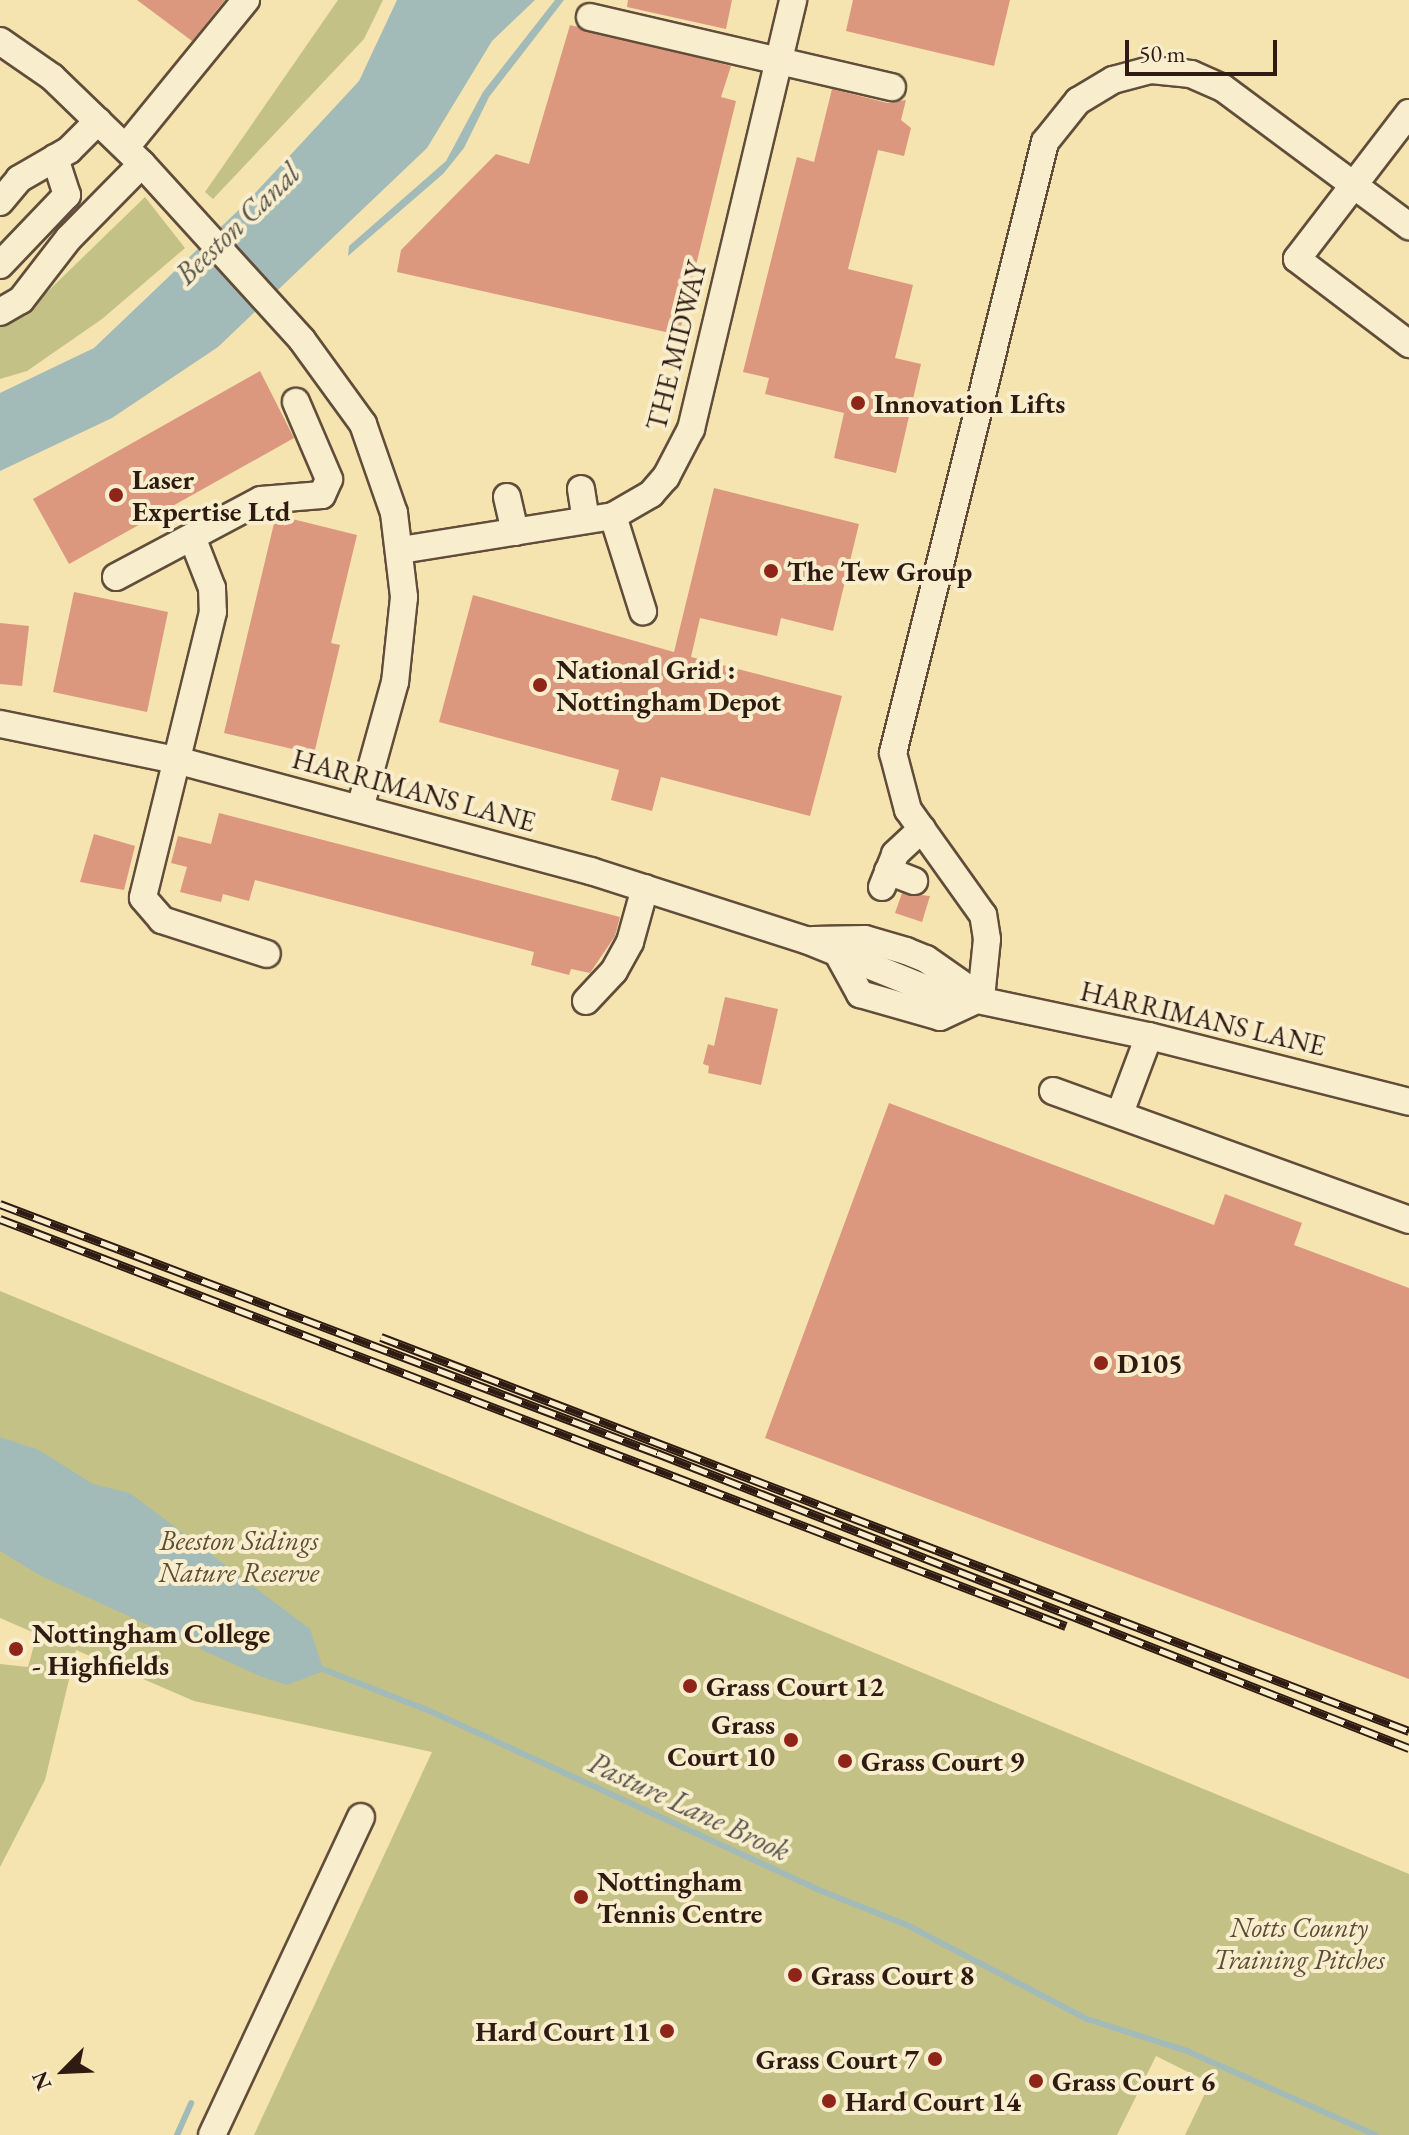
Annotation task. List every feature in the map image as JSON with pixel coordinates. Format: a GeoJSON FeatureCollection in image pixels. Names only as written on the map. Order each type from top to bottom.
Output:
{"type":"FeatureCollection","features":[{"type":"Feature","properties":{"kind":"street"},"geometry":{"type":"LineString","coordinates":[[0,312],[21,300],[134,156],[246,0]]}},
{"type":"Feature","properties":{"kind":"street","name":"THE MIDWAY"},"geometry":{"type":"LineString","coordinates":[[401,550],[613,516],[651,494],[679,459],[691,429],[793,0]]}},
{"type":"Feature","properties":{"kind":"street"},"geometry":{"type":"LineString","coordinates":[[590,17],[892,87]]}},
{"type":"Feature","properties":{"kind":"street"},"geometry":{"type":"LineString","coordinates":[[0,41],[52,77],[134,156],[187,218],[302,340],[363,424],[390,498],[401,550],[402,644],[360,808]]}},
{"type":"Feature","properties":{"kind":"street"},"geometry":{"type":"LineString","coordinates":[[970,996],[987,939],[983,915],[900,793],[895,737],[1040,158],[1055,125],[1078,101],[1113,80],[1171,69],[1223,88],[1409,226]]}},
{"type":"Feature","properties":{"kind":"street"},"geometry":{"type":"LineString","coordinates":[[1409,113],[1297,259],[1409,344]]}},
{"type":"Feature","properties":{"kind":"street"},"geometry":{"type":"LineString","coordinates":[[0,202],[19,179],[55,158],[98,121]]}},
{"type":"Feature","properties":{"kind":"street"},"geometry":{"type":"LineString","coordinates":[[0,265],[67,195],[55,158]]}},
{"type":"Feature","properties":{"kind":"street"},"geometry":{"type":"LineString","coordinates":[[116,577],[261,500],[322,495],[329,479],[296,402]]}},
{"type":"Feature","properties":{"kind":"street"},"geometry":{"type":"LineString","coordinates":[[581,489],[586,520]]}},
{"type":"Feature","properties":{"kind":"street"},"geometry":{"type":"LineString","coordinates":[[507,497],[515,532]]}},
{"type":"Feature","properties":{"kind":"street"},"geometry":{"type":"LineString","coordinates":[[613,516],[643,611]]}},
{"type":"Feature","properties":{"kind":"street"},"geometry":{"type":"LineString","coordinates":[[192,537],[212,588],[213,612],[143,898],[162,920],[267,954]]}},
{"type":"Feature","properties":{"kind":"street","name":"HARRIMANS LANE"},"geometry":{"type":"LineString","coordinates":[[0,724],[176,760],[645,888],[806,940],[843,964],[860,994],[940,1017],[970,996]]}},
{"type":"Feature","properties":{"kind":"street"},"geometry":{"type":"LineString","coordinates":[[914,881],[885,879],[895,854],[922,829]]}},
{"type":"Feature","properties":{"kind":"street"},"geometry":{"type":"LineString","coordinates":[[586,1001],[614,971],[630,942],[645,888]]}},
{"type":"Feature","properties":{"kind":"street","name":"HARRIMANS LANE"},"geometry":{"type":"LineString","coordinates":[[806,940],[865,939],[926,959],[970,996],[1149,1036],[1409,1102]]}},
{"type":"Feature","properties":{"kind":"street"},"geometry":{"type":"LineString","coordinates":[[1120,1113],[1149,1036]]}},
{"type":"Feature","properties":{"kind":"street"},"geometry":{"type":"LineString","coordinates":[[1053,1091],[1409,1220]]}},
{"type":"Feature","properties":{"kind":"street"},"geometry":{"type":"LineString","coordinates":[[212,2135],[361,1817]]}},
{"type":"Feature","properties":{"kind":"green space"},"geometry":{"type":"Polygon","coordinates":[[[338,0],[383,0],[364,39],[213,199],[205,192],[338,0]]]}},
{"type":"Feature","properties":{"kind":"green space"},"geometry":{"type":"Polygon","coordinates":[[[145,197],[185,248],[102,319],[27,371],[0,379],[0,325],[43,296],[145,197]]]}},
{"type":"Feature","properties":{"kind":"green space"},"geometry":{"type":"Polygon","coordinates":[[[0,1291],[1409,1874],[1409,2135],[1185,2135],[1210,2083],[1156,2056],[1117,2135],[254,2135],[432,1752],[194,1701],[76,1650],[45,1780],[0,1867],[0,1664],[28,1667],[37,1634],[0,1618],[0,1291]]]}},
{"type":"Feature","properties":{"kind":"water","name":"Beeston Canal"},"geometry":{"type":"Polygon","coordinates":[[[397,0],[535,0],[492,41],[427,148],[218,347],[112,418],[0,471],[0,393],[94,348],[245,204],[359,81],[397,0]]]}},
{"type":"Feature","properties":{"kind":"water"},"geometry":{"type":"Polygon","coordinates":[[[555,0],[564,0],[489,97],[464,148],[443,174],[348,256],[349,246],[446,161],[483,92],[555,0]]]}},
{"type":"Feature","properties":{"kind":"water"},"geometry":{"type":"Polygon","coordinates":[[[0,1437],[39,1450],[93,1484],[130,1493],[310,1629],[324,1671],[287,1685],[259,1676],[41,1576],[0,1551],[0,1437]]]}},
{"type":"Feature","properties":{"kind":"building"},"geometry":{"type":"Polygon","coordinates":[[[137,0],[225,0],[192,41],[137,0]]]}},
{"type":"Feature","properties":{"kind":"building"},"geometry":{"type":"Polygon","coordinates":[[[628,0],[732,0],[726,29],[627,7],[628,0]]]}},
{"type":"Feature","properties":{"kind":"building"},"geometry":{"type":"Polygon","coordinates":[[[853,0],[1010,0],[994,66],[846,31],[853,0]]]}},
{"type":"Feature","properties":{"kind":"building"},"geometry":{"type":"Polygon","coordinates":[[[570,25],[731,66],[721,97],[736,101],[679,335],[397,272],[401,250],[496,154],[529,164],[570,25]]]}},
{"type":"Feature","properties":{"kind":"building"},"geometry":{"type":"Polygon","coordinates":[[[832,89],[888,103],[906,100],[901,120],[911,128],[904,156],[878,150],[848,269],[913,285],[895,358],[921,364],[896,473],[834,458],[844,413],[765,394],[769,378],[743,372],[797,157],[814,162],[832,89]]]}},
{"type":"Feature","properties":{"kind":"building"},"geometry":{"type":"Polygon","coordinates":[[[260,371],[294,438],[69,564],[33,499],[260,371]]]}},
{"type":"Feature","properties":{"kind":"building"},"geometry":{"type":"Polygon","coordinates":[[[714,488],[859,524],[833,631],[781,618],[777,636],[700,618],[691,657],[842,696],[810,816],[661,777],[652,811],[611,800],[619,770],[439,722],[473,595],[674,652],[714,488]]]}},
{"type":"Feature","properties":{"kind":"building"},"geometry":{"type":"Polygon","coordinates":[[[276,515],[357,535],[331,643],[340,645],[314,754],[224,733],[276,515]]]}},
{"type":"Feature","properties":{"kind":"building"},"geometry":{"type":"Polygon","coordinates":[[[74,592],[168,612],[147,712],[53,692],[74,592]]]}},
{"type":"Feature","properties":{"kind":"building"},"geometry":{"type":"Polygon","coordinates":[[[0,623],[29,626],[22,686],[0,684],[0,623]]]}},
{"type":"Feature","properties":{"kind":"building"},"geometry":{"type":"Polygon","coordinates":[[[219,813],[620,917],[615,936],[590,973],[571,969],[569,975],[531,965],[534,952],[255,880],[249,901],[223,894],[221,902],[180,892],[187,867],[171,863],[178,836],[211,844],[219,813]]]}},
{"type":"Feature","properties":{"kind":"building"},"geometry":{"type":"Polygon","coordinates":[[[94,834],[135,846],[124,890],[80,882],[94,834]]]}},
{"type":"Feature","properties":{"kind":"building"},"geometry":{"type":"Polygon","coordinates":[[[902,893],[930,896],[922,922],[895,913],[902,893]]]}},
{"type":"Feature","properties":{"kind":"building"},"geometry":{"type":"Polygon","coordinates":[[[725,997],[778,1009],[761,1085],[708,1073],[709,1066],[703,1064],[708,1044],[714,1046],[725,997]]]}},
{"type":"Feature","properties":{"kind":"building","name":"D105"},"geometry":{"type":"Polygon","coordinates":[[[889,1103],[1214,1225],[1225,1194],[1302,1223],[1294,1245],[1409,1288],[1409,1679],[765,1438],[889,1103]]]}},
{"type":"Feature","properties":{"kind":"waterway","name":"Pasture Lane Brook"},"geometry":{"type":"LineString","coordinates":[[320,1668],[430,1711],[819,1890],[907,1925],[1087,2019],[1187,2051],[1376,2135]]}},
{"type":"Feature","properties":{"kind":"waterway"},"geometry":{"type":"LineString","coordinates":[[177,2135],[191,2103]]}},
{"type":"Feature","properties":{"kind":"railway"},"geometry":{"type":"LineString","coordinates":[[0,1204],[657,1453],[1409,1748]]}},
{"type":"Feature","properties":{"kind":"railway"},"geometry":{"type":"LineString","coordinates":[[0,1219],[1066,1626]]}},
{"type":"Feature","properties":{"kind":"railway"},"geometry":{"type":"LineString","coordinates":[[381,1337],[1409,1731]]}},
{"type":"Feature","properties":{"kind":"place","name":"Innovation Lifts"},"geometry":{"type":"Point","coordinates":[858,403]}},
{"type":"Feature","properties":{"kind":"place","name":"Laser Expertise Ltd"},"geometry":{"type":"Point","coordinates":[116,495]}},
{"type":"Feature","properties":{"kind":"place","name":"The Tew Group"},"geometry":{"type":"Point","coordinates":[771,571]}},
{"type":"Feature","properties":{"kind":"place","name":"National Grid : Nottingham Depot"},"geometry":{"type":"Point","coordinates":[540,685]}},
{"type":"Feature","properties":{"kind":"place","name":"D105"},"geometry":{"type":"Point","coordinates":[1101,1363]}},
{"type":"Feature","properties":{"kind":"place","name":"Nottingham College - Highfields"},"geometry":{"type":"Point","coordinates":[16,1649]}},
{"type":"Feature","properties":{"kind":"place","name":"Grass Court 12"},"geometry":{"type":"Point","coordinates":[690,1686]}},
{"type":"Feature","properties":{"kind":"place","name":"Grass Court 10"},"geometry":{"type":"Point","coordinates":[791,1740]}},
{"type":"Feature","properties":{"kind":"place","name":"Grass Court 9"},"geometry":{"type":"Point","coordinates":[845,1761]}},
{"type":"Feature","properties":{"kind":"place","name":"Nottingham Tennis Centre"},"geometry":{"type":"Point","coordinates":[581,1897]}},
{"type":"Feature","properties":{"kind":"place","name":"Grass Court 8"},"geometry":{"type":"Point","coordinates":[795,1975]}},
{"type":"Feature","properties":{"kind":"place","name":"Hard Court 11"},"geometry":{"type":"Point","coordinates":[667,2031]}},
{"type":"Feature","properties":{"kind":"place","name":"Grass Court 7"},"geometry":{"type":"Point","coordinates":[935,2059]}},
{"type":"Feature","properties":{"kind":"place","name":"Grass Court 6"},"geometry":{"type":"Point","coordinates":[1036,2081]}},
{"type":"Feature","properties":{"kind":"place","name":"Hard Court 14"},"geometry":{"type":"Point","coordinates":[829,2101]}},
{"type":"Feature","properties":{"kind":"park label","name":"Beeston Sidings Nature Reserve"},"geometry":{"type":"Point","coordinates":[239,1556]}},
{"type":"Feature","properties":{"kind":"park label","name":"Notts County Training Pitches"},"geometry":{"type":"Point","coordinates":[1299,1943]}}]}
